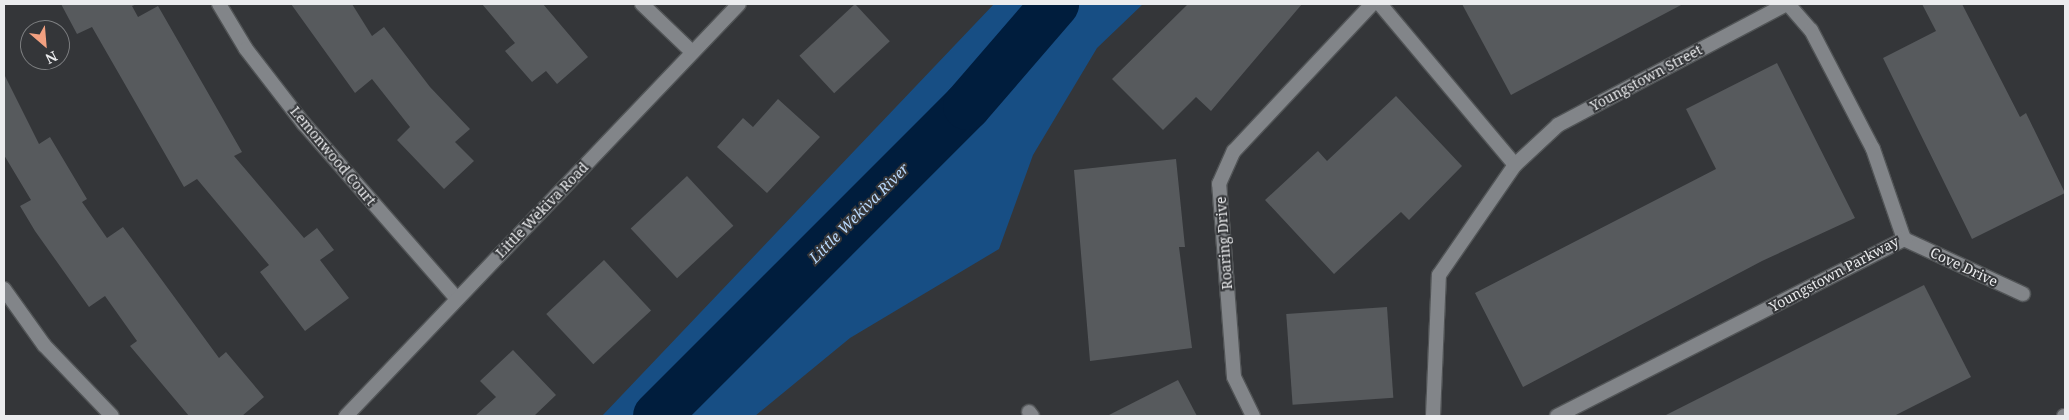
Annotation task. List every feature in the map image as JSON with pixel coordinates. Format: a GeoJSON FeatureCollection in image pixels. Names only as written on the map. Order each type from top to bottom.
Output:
{"type":"FeatureCollection","features":[{"type":"Feature","properties":{"kind":"street","name":"Lemonwood Court"},"geometry":{"type":"LineString","coordinates":[[219,4],[246,49],[304,124],[457,299]]}},
{"type":"Feature","properties":{"kind":"street"},"geometry":{"type":"LineString","coordinates":[[642,4],[692,52]]}},
{"type":"Feature","properties":{"kind":"street","name":"Little Wekiva Road"},"geometry":{"type":"LineString","coordinates":[[346,416],[739,4]]}},
{"type":"Feature","properties":{"kind":"street","name":"Roaring Drive"},"geometry":{"type":"LineString","coordinates":[[1253,416],[1234,376],[1219,184],[1234,151],[1372,4]]}},
{"type":"Feature","properties":{"kind":"street"},"geometry":{"type":"LineString","coordinates":[[1380,4],[1515,166],[1439,275],[1433,416]]}},
{"type":"Feature","properties":{"kind":"street","name":"Youngstown Street"},"geometry":{"type":"LineString","coordinates":[[1515,166],[1558,125],[1787,4]]}},
{"type":"Feature","properties":{"kind":"street","name":"Youngstown Parkway"},"geometry":{"type":"LineString","coordinates":[[1557,416],[1904,239],[1873,149],[1811,30],[1787,4]]}},
{"type":"Feature","properties":{"kind":"street","name":"Cove Drive"},"geometry":{"type":"LineString","coordinates":[[1904,239],[2023,294]]}},
{"type":"Feature","properties":{"kind":"street"},"geometry":{"type":"LineString","coordinates":[[4,289],[44,345],[112,416]]}},
{"type":"Feature","properties":{"kind":"shaded area"},"geometry":{"type":"Polygon","coordinates":[[[994,4],[1143,4],[1097,48],[1033,155],[999,249],[850,338],[755,416],[602,416],[994,4]]]}},
{"type":"Feature","properties":{"kind":"building"},"geometry":{"type":"Polygon","coordinates":[[[61,4],[137,4],[132,6],[138,17],[158,6],[242,152],[234,156],[304,238],[317,228],[334,250],[320,260],[349,298],[305,331],[260,272],[269,265],[197,179],[184,187],[92,27],[77,34],[61,4]]]}},
{"type":"Feature","properties":{"kind":"building"},"geometry":{"type":"Polygon","coordinates":[[[291,4],[352,4],[372,36],[384,27],[430,87],[470,129],[455,142],[474,161],[444,189],[397,140],[410,127],[372,79],[355,93],[291,4]]]}},
{"type":"Feature","properties":{"kind":"building"},"geometry":{"type":"Polygon","coordinates":[[[482,4],[543,4],[588,57],[557,84],[546,71],[532,82],[505,51],[515,43],[482,4]]]}},
{"type":"Feature","properties":{"kind":"building"},"geometry":{"type":"Polygon","coordinates":[[[855,4],[890,41],[834,93],[799,56],[855,4]]]}},
{"type":"Feature","properties":{"kind":"building"},"geometry":{"type":"Polygon","coordinates":[[[1188,4],[1302,4],[1211,111],[1196,97],[1163,130],[1112,79],[1188,4]]]}},
{"type":"Feature","properties":{"kind":"building"},"geometry":{"type":"Polygon","coordinates":[[[1462,4],[1683,4],[1511,95],[1462,4]]]}},
{"type":"Feature","properties":{"kind":"building"},"geometry":{"type":"Polygon","coordinates":[[[1922,4],[1962,4],[2020,117],[2026,113],[2065,193],[1972,239],[1883,58],[1936,31],[1922,4]]]}},
{"type":"Feature","properties":{"kind":"building"},"geometry":{"type":"Polygon","coordinates":[[[1777,63],[1855,218],[1762,261],[1523,387],[1475,293],[1716,169],[1686,109],[1777,63]]]}},
{"type":"Feature","properties":{"kind":"building"},"geometry":{"type":"Polygon","coordinates":[[[4,74],[39,144],[50,137],[87,199],[82,202],[107,238],[123,227],[219,358],[226,352],[264,397],[242,416],[189,416],[130,346],[137,341],[105,296],[89,307],[35,231],[20,206],[31,200],[4,155],[4,74]]]}},
{"type":"Feature","properties":{"kind":"building"},"geometry":{"type":"Polygon","coordinates":[[[1396,96],[1462,166],[1409,220],[1401,212],[1334,274],[1265,200],[1318,151],[1327,161],[1396,96]]]}},
{"type":"Feature","properties":{"kind":"building"},"geometry":{"type":"Polygon","coordinates":[[[778,99],[820,137],[767,193],[717,147],[743,118],[753,127],[778,99]]]}},
{"type":"Feature","properties":{"kind":"building"},"geometry":{"type":"Polygon","coordinates":[[[1176,159],[1185,247],[1179,247],[1192,348],[1090,361],[1074,170],[1176,159]]]}},
{"type":"Feature","properties":{"kind":"building"},"geometry":{"type":"Polygon","coordinates":[[[687,176],[733,226],[677,278],[631,229],[687,176]]]}},
{"type":"Feature","properties":{"kind":"building"},"geometry":{"type":"Polygon","coordinates":[[[604,260],[651,310],[593,364],[546,314],[604,260]]]}},
{"type":"Feature","properties":{"kind":"building"},"geometry":{"type":"Polygon","coordinates":[[[1924,285],[1971,377],[1894,416],[1664,416],[1924,285]]]}},
{"type":"Feature","properties":{"kind":"building"},"geometry":{"type":"Polygon","coordinates":[[[1387,307],[1393,398],[1293,405],[1286,314],[1387,307]]]}},
{"type":"Feature","properties":{"kind":"building"},"geometry":{"type":"Polygon","coordinates":[[[513,350],[556,395],[534,416],[475,416],[496,397],[480,381],[513,350]]]}},
{"type":"Feature","properties":{"kind":"building"},"geometry":{"type":"Polygon","coordinates":[[[1178,380],[1197,416],[1107,416],[1178,380]]]}},
{"type":"Feature","properties":{"kind":"waterway","name":"Little Wekiva River"},"geometry":{"type":"LineString","coordinates":[[657,416],[967,106],[1055,4]]}}]}
